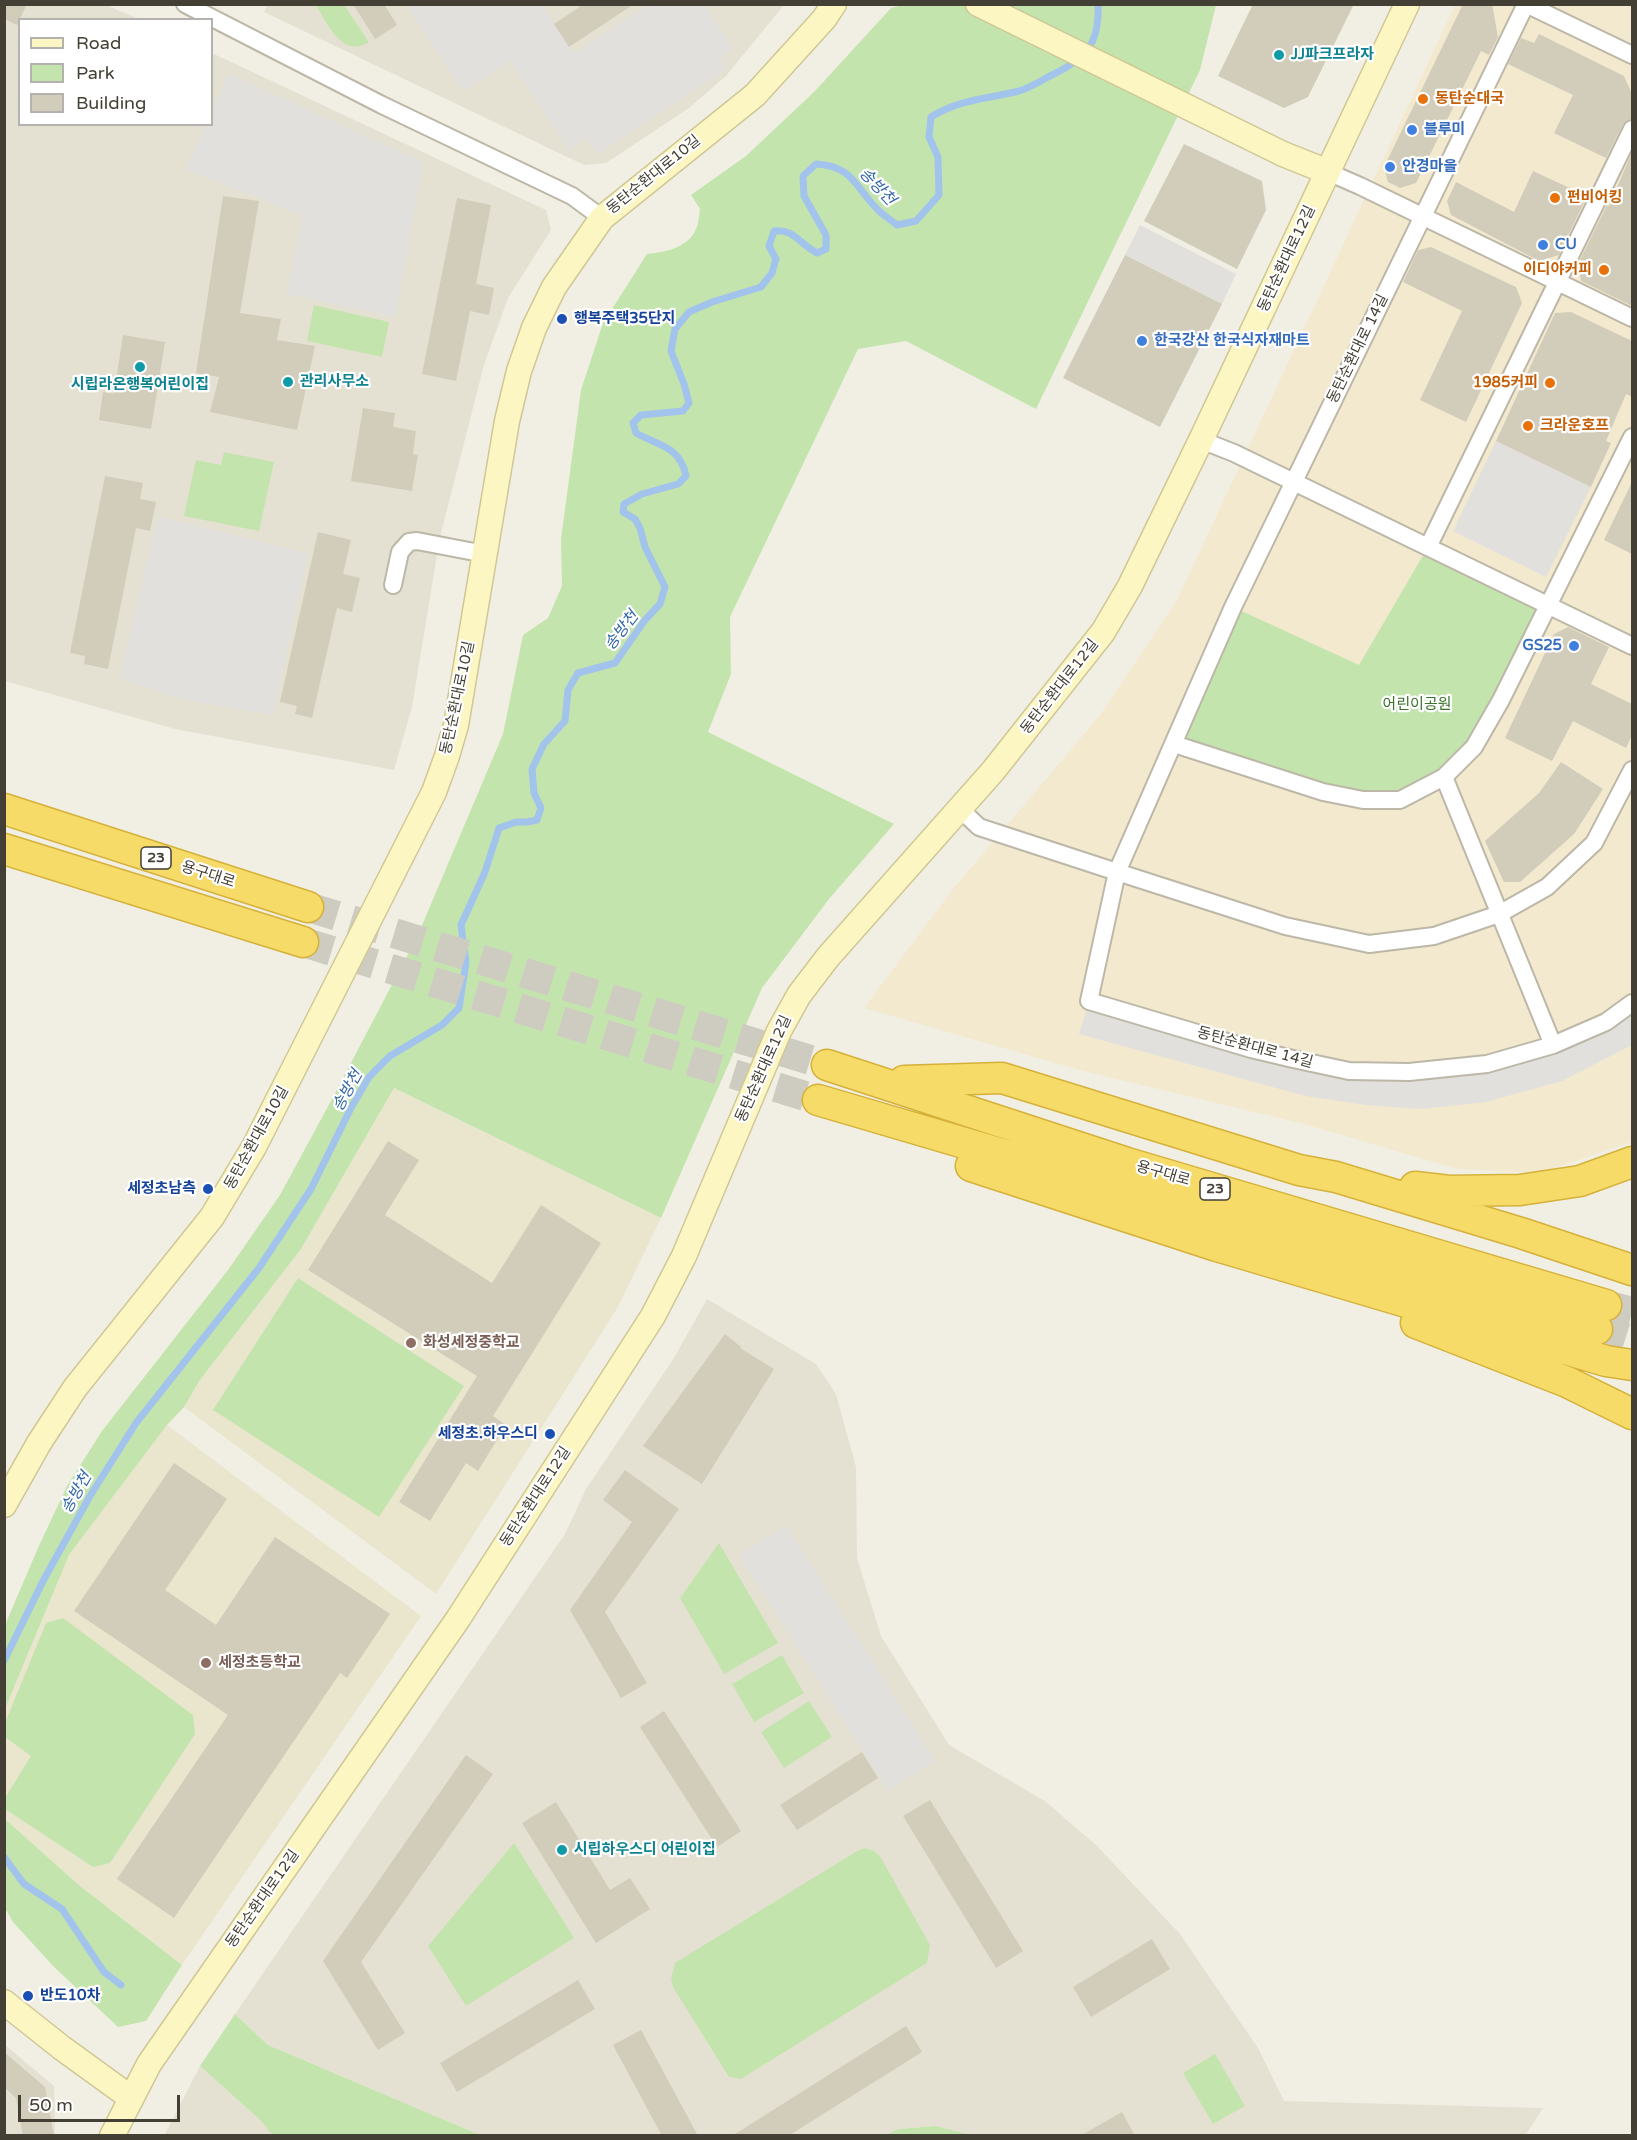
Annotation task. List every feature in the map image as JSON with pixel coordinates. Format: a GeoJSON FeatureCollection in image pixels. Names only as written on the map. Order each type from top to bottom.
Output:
{"type":"FeatureCollection","features":[{"type":"Feature","properties":{"kind":"highway","name":"용구대로"},"geometry":{"type":"LineString","coordinates":[[4,809],[308,907]]}},
{"type":"Feature","properties":{"kind":"highway","name":"23"},"geometry":{"type":"LineString","coordinates":[[4,849],[303,942]]}},
{"type":"Feature","properties":{"kind":"highway","name":"용구대로"},"geometry":{"type":"LineString","coordinates":[[818,1100],[1601,1317],[827,1065]]}},
{"type":"Feature","properties":{"kind":"highway"},"geometry":{"type":"LineString","coordinates":[[883,1082],[1002,1078],[1299,1170],[1336,1177],[1449,1191],[1520,1190],[1580,1181],[1632,1162]]}},
{"type":"Feature","properties":{"kind":"highway"},"geometry":{"type":"LineString","coordinates":[[867,1114],[954,1160],[1218,1246],[1606,1361],[1632,1365]]}},
{"type":"Feature","properties":{"kind":"highway"},"geometry":{"type":"LineString","coordinates":[[1336,1177],[1521,1233],[1632,1270]]}},
{"type":"Feature","properties":{"kind":"highway"},"geometry":{"type":"LineString","coordinates":[[1218,1246],[1567,1382],[1632,1414]]}},
{"type":"Feature","properties":{"kind":"street"},"geometry":{"type":"LineString","coordinates":[[185,4],[212,18]]}},
{"type":"Feature","properties":{"kind":"street","name":"동탄순환대로10길"},"geometry":{"type":"LineString","coordinates":[[4,1505],[39,1443],[75,1388],[212,1217],[254,1147],[434,792],[456,725],[507,421],[519,370],[534,328],[554,287],[602,218],[755,95],[824,19],[834,4]]}},
{"type":"Feature","properties":{"kind":"street"},"geometry":{"type":"LineString","coordinates":[[978,4],[1283,154],[1360,186],[1632,318]]}},
{"type":"Feature","properties":{"kind":"street","name":"동탄순환대로12길"},"geometry":{"type":"LineString","coordinates":[[112,2136],[149,2064],[458,1619],[652,1317],[684,1256],[779,1031],[798,995],[828,957],[993,771],[1103,632],[1130,586],[1201,440],[1407,4]]}},
{"type":"Feature","properties":{"kind":"street","name":"동탄순환대로 14길"},"geometry":{"type":"LineString","coordinates":[[1632,55],[1526,4],[1233,607],[1117,872],[1089,1000],[1251,1049],[1349,1071],[1409,1072],[1486,1064],[1553,1045],[1606,1022],[1632,1003]]}},
{"type":"Feature","properties":{"kind":"street"},"geometry":{"type":"LineString","coordinates":[[213,18],[382,105],[572,196],[602,218]]}},
{"type":"Feature","properties":{"kind":"street"},"geometry":{"type":"LineString","coordinates":[[1428,547],[1632,129]]}},
{"type":"Feature","properties":{"kind":"street"},"geometry":{"type":"LineString","coordinates":[[1174,744],[1323,792],[1363,800],[1400,800],[1444,777],[1474,747],[1501,700],[1632,437]]}},
{"type":"Feature","properties":{"kind":"street"},"geometry":{"type":"LineString","coordinates":[[1201,440],[1294,482],[1632,646]]}},
{"type":"Feature","properties":{"kind":"street"},"geometry":{"type":"LineString","coordinates":[[393,585],[400,552],[409,542],[417,541],[485,554]]}},
{"type":"Feature","properties":{"kind":"street"},"geometry":{"type":"LineString","coordinates":[[959,808],[979,826],[1117,872],[1285,926],[1369,944],[1434,936],[1499,914],[1547,887],[1594,843],[1632,770]]}},
{"type":"Feature","properties":{"kind":"street"},"geometry":{"type":"LineString","coordinates":[[1444,777],[1553,1045]]}},
{"type":"Feature","properties":{"kind":"street"},"geometry":{"type":"LineString","coordinates":[[4,2002],[131,2098]]}},
{"type":"Feature","properties":{"kind":"shaded area"},"geometry":{"type":"Polygon","coordinates":[[[268,4],[784,5],[726,76],[689,108],[606,163],[584,165],[264,12],[268,4]]]}},
{"type":"Feature","properties":{"kind":"shaded area"},"geometry":{"type":"Polygon","coordinates":[[[4,5],[106,5],[137,18],[18,18],[18,126],[213,126],[213,53],[546,210],[551,230],[508,298],[484,365],[440,537],[412,707],[394,770],[175,729],[5,681],[4,5]]]}},
{"type":"Feature","properties":{"kind":"shaded area"},"geometry":{"type":"Polygon","coordinates":[[[406,5],[543,5],[574,53],[648,5],[704,5],[733,49],[720,58],[727,69],[597,154],[586,138],[568,150],[511,61],[463,92],[406,5]]]}},
{"type":"Feature","properties":{"kind":"shaded area"},"geometry":{"type":"Polygon","coordinates":[[[1455,5],[1632,5],[1632,1142],[1540,1173],[1457,1169],[1304,1124],[1083,1071],[864,1008],[953,889],[1100,715],[1177,600],[1455,5]]]}},
{"type":"Feature","properties":{"kind":"shaded area"},"geometry":{"type":"Polygon","coordinates":[[[229,74],[423,162],[395,317],[287,294],[303,216],[186,169],[206,126],[213,126],[213,110],[229,74]]]}},
{"type":"Feature","properties":{"kind":"shaded area"},"geometry":{"type":"Polygon","coordinates":[[[1140,225],[1236,274],[1222,304],[1125,255],[1140,225]]]}},
{"type":"Feature","properties":{"kind":"shaded area"},"geometry":{"type":"Polygon","coordinates":[[[1496,441],[1591,487],[1546,577],[1453,531],[1496,441]]]}},
{"type":"Feature","properties":{"kind":"shaded area"},"geometry":{"type":"Polygon","coordinates":[[[158,516],[308,553],[273,715],[181,699],[120,678],[158,516]]]}},
{"type":"Feature","properties":{"kind":"shaded area"},"geometry":{"type":"Polygon","coordinates":[[[1089,1001],[1349,1071],[1487,1064],[1632,1003],[1632,1045],[1562,1081],[1486,1102],[1422,1109],[1366,1105],[1305,1096],[1079,1034],[1089,1001]]]}},
{"type":"Feature","properties":{"kind":"shaded area","name":"화성세정중학교"},"geometry":{"type":"Polygon","coordinates":[[[394,1088],[661,1218],[618,1307],[436,1594],[184,1407],[200,1380],[301,1249],[394,1088]]]}},
{"type":"Feature","properties":{"kind":"shaded area"},"geometry":{"type":"Polygon","coordinates":[[[707,1299],[816,1364],[836,1394],[856,1467],[857,1558],[881,1636],[949,1745],[1045,1801],[1097,1846],[1180,1934],[1258,2048],[1284,2101],[1543,2108],[1525,2136],[970,2136],[936,2126],[898,2129],[886,2136],[480,2135],[268,2045],[235,2014],[565,1534],[586,1489],[674,1358],[707,1299]]]}},
{"type":"Feature","properties":{"kind":"shaded area","name":"세정초등학교"},"geometry":{"type":"Polygon","coordinates":[[[167,1425],[421,1616],[182,1965],[80,1886],[5,1819],[5,1709],[69,1555],[167,1425]]]}},
{"type":"Feature","properties":{"kind":"shaded area"},"geometry":{"type":"Polygon","coordinates":[[[786,1525],[935,1761],[888,1791],[739,1555],[786,1525]]]}},
{"type":"Feature","properties":{"kind":"shaded area"},"geometry":{"type":"Polygon","coordinates":[[[4,2044],[54,2086],[55,2135],[5,2135],[4,2044]]]}},
{"type":"Feature","properties":{"kind":"shaded area"},"geometry":{"type":"Polygon","coordinates":[[[200,2066],[261,2121],[272,2135],[164,2136],[200,2066]]]}},
{"type":"Feature","properties":{"kind":"green space"},"geometry":{"type":"Polygon","coordinates":[[[907,4],[1216,5],[1200,70],[1036,409],[906,341],[858,349],[730,617],[731,674],[708,732],[894,824],[829,899],[762,988],[661,1218],[394,1088],[301,1249],[200,1380],[184,1407],[167,1425],[69,1555],[5,1709],[5,1625],[67,1486],[102,1431],[228,1270],[280,1195],[417,937],[503,734],[523,635],[548,618],[562,586],[561,539],[581,390],[603,323],[647,254],[675,248],[688,241],[698,224],[700,209],[691,195],[746,156],[815,91],[891,8],[907,4]]]}},
{"type":"Feature","properties":{"kind":"green space"},"geometry":{"type":"Polygon","coordinates":[[[316,5],[344,5],[369,42],[359,46],[343,43],[330,29],[316,5]]]}},
{"type":"Feature","properties":{"kind":"green space"},"geometry":{"type":"Polygon","coordinates":[[[314,305],[389,322],[382,357],[307,341],[314,305]]]}},
{"type":"Feature","properties":{"kind":"green space"},"geometry":{"type":"Polygon","coordinates":[[[224,452],[274,462],[259,531],[184,516],[196,460],[221,465],[224,452]]]}},
{"type":"Feature","properties":{"kind":"green space","name":"어린이공원"},"geometry":{"type":"Polygon","coordinates":[[[1428,547],[1549,605],[1474,747],[1400,800],[1363,800],[1174,744],[1233,607],[1359,665],[1428,547]]]}},
{"type":"Feature","properties":{"kind":"green space"},"geometry":{"type":"Polygon","coordinates":[[[298,1278],[464,1386],[379,1517],[213,1410],[298,1278]]]}},
{"type":"Feature","properties":{"kind":"green space"},"geometry":{"type":"Polygon","coordinates":[[[719,1543],[778,1643],[724,1674],[680,1598],[719,1543]]]}},
{"type":"Feature","properties":{"kind":"green space"},"geometry":{"type":"Polygon","coordinates":[[[63,1618],[193,1715],[195,1734],[110,1863],[93,1867],[5,1809],[5,1798],[31,1756],[5,1737],[5,1723],[46,1623],[63,1618]]]}},
{"type":"Feature","properties":{"kind":"green space"},"geometry":{"type":"Polygon","coordinates":[[[782,1655],[804,1693],[754,1722],[732,1684],[782,1655]]]}},
{"type":"Feature","properties":{"kind":"green space"},"geometry":{"type":"Polygon","coordinates":[[[809,1701],[832,1737],[784,1768],[761,1732],[809,1701]]]}},
{"type":"Feature","properties":{"kind":"green space"},"geometry":{"type":"Polygon","coordinates":[[[5,1819],[80,1886],[182,1965],[146,2021],[118,2027],[53,1966],[13,1922],[5,1908],[5,1819]]]}},
{"type":"Feature","properties":{"kind":"green space"},"geometry":{"type":"Polygon","coordinates":[[[514,1843],[574,1938],[466,2006],[428,1946],[514,1843]]]}},
{"type":"Feature","properties":{"kind":"green space"},"geometry":{"type":"Polygon","coordinates":[[[865,1848],[880,1856],[930,1945],[927,1963],[741,2079],[729,2077],[673,1987],[671,1979],[675,1963],[865,1848]]]}},
{"type":"Feature","properties":{"kind":"green space"},"geometry":{"type":"Polygon","coordinates":[[[235,2014],[268,2045],[480,2135],[272,2135],[261,2121],[200,2066],[235,2014]]]}},
{"type":"Feature","properties":{"kind":"green space"},"geometry":{"type":"Polygon","coordinates":[[[1215,2054],[1245,2106],[1213,2124],[1183,2073],[1215,2054]]]}},
{"type":"Feature","properties":{"kind":"green space"},"geometry":{"type":"Polygon","coordinates":[[[936,2126],[970,2135],[886,2135],[898,2129],[936,2126]]]}},
{"type":"Feature","properties":{"kind":"building"},"geometry":{"type":"Polygon","coordinates":[[[4,4],[27,4],[20,18],[18,18],[17,25],[4,19],[4,4]]]}},
{"type":"Feature","properties":{"kind":"building"},"geometry":{"type":"Polygon","coordinates":[[[353,4],[384,4],[397,25],[375,39],[353,4]]]}},
{"type":"Feature","properties":{"kind":"building"},"geometry":{"type":"Polygon","coordinates":[[[584,4],[634,4],[569,47],[554,24],[584,4]]]}},
{"type":"Feature","properties":{"kind":"building","name":"JJ파크프라자"},"geometry":{"type":"Polygon","coordinates":[[[1253,4],[1354,4],[1308,97],[1284,108],[1218,76],[1253,4]]]}},
{"type":"Feature","properties":{"kind":"building"},"geometry":{"type":"Polygon","coordinates":[[[1463,4],[1492,4],[1498,37],[1489,55],[1481,51],[1416,183],[1400,188],[1388,182],[1384,167],[1463,4]]]}},
{"type":"Feature","properties":{"kind":"building"},"geometry":{"type":"Polygon","coordinates":[[[1539,34],[1624,76],[1632,94],[1632,119],[1623,124],[1606,158],[1554,133],[1573,95],[1508,64],[1521,38],[1534,43],[1539,34]]]}},
{"type":"Feature","properties":{"kind":"building"},"geometry":{"type":"Polygon","coordinates":[[[1184,144],[1262,181],[1266,210],[1237,269],[1144,221],[1184,144]]]}},
{"type":"Feature","properties":{"kind":"building"},"geometry":{"type":"Polygon","coordinates":[[[1632,152],[1632,306],[1581,281],[1578,264],[1607,205],[1609,206],[1632,152]]]}},
{"type":"Feature","properties":{"kind":"building"},"geometry":{"type":"Polygon","coordinates":[[[1533,171],[1587,196],[1559,255],[1539,261],[1451,215],[1447,201],[1456,182],[1514,212],[1533,171]]]}},
{"type":"Feature","properties":{"kind":"building"},"geometry":{"type":"Polygon","coordinates":[[[223,196],[259,201],[240,313],[281,319],[277,340],[315,346],[297,430],[210,412],[219,377],[196,373],[223,196]]]}},
{"type":"Feature","properties":{"kind":"building"},"geometry":{"type":"Polygon","coordinates":[[[457,198],[491,205],[476,284],[494,288],[489,315],[470,311],[456,381],[422,374],[457,198]]]}},
{"type":"Feature","properties":{"kind":"building"},"geometry":{"type":"Polygon","coordinates":[[[1431,247],[1516,287],[1522,303],[1466,422],[1420,400],[1462,311],[1403,282],[1418,250],[1431,247]]]}},
{"type":"Feature","properties":{"kind":"building","name":"한국강산 한국식자재마트"},"geometry":{"type":"Polygon","coordinates":[[[1125,255],[1222,304],[1160,427],[1063,378],[1125,255]]]}},
{"type":"Feature","properties":{"kind":"building"},"geometry":{"type":"Polygon","coordinates":[[[1571,312],[1632,341],[1632,397],[1626,394],[1606,441],[1611,443],[1591,487],[1496,441],[1555,313],[1571,312]]]}},
{"type":"Feature","properties":{"kind":"building","name":"시립라온행복어린이집"},"geometry":{"type":"Polygon","coordinates":[[[123,335],[165,342],[151,429],[99,420],[103,392],[114,394],[123,335]]]}},
{"type":"Feature","properties":{"kind":"building"},"geometry":{"type":"Polygon","coordinates":[[[363,408],[395,413],[393,427],[416,431],[413,454],[418,455],[412,491],[351,481],[363,408]]]}},
{"type":"Feature","properties":{"kind":"building"},"geometry":{"type":"Polygon","coordinates":[[[105,476],[143,483],[140,499],[156,502],[150,531],[136,528],[108,669],[84,664],[85,656],[70,653],[105,476]]]}},
{"type":"Feature","properties":{"kind":"building"},"geometry":{"type":"Polygon","coordinates":[[[1632,482],[1632,554],[1604,540],[1632,482]]]}},
{"type":"Feature","properties":{"kind":"building"},"geometry":{"type":"Polygon","coordinates":[[[318,532],[351,540],[343,574],[360,578],[352,612],[337,608],[312,718],[295,714],[297,706],[280,702],[318,532]]]}},
{"type":"Feature","properties":{"kind":"building"},"geometry":{"type":"Polygon","coordinates":[[[1568,627],[1609,647],[1591,684],[1632,704],[1632,735],[1626,748],[1573,721],[1552,761],[1505,738],[1554,634],[1568,627]]]}},
{"type":"Feature","properties":{"kind":"building"},"geometry":{"type":"Polygon","coordinates":[[[1561,762],[1603,789],[1574,834],[1520,882],[1504,882],[1485,841],[1539,793],[1561,762]]]}},
{"type":"Feature","properties":{"kind":"building"},"geometry":{"type":"Polygon","coordinates":[[[388,1141],[419,1160],[385,1215],[492,1283],[541,1205],[601,1243],[493,1416],[506,1425],[478,1471],[466,1463],[430,1521],[399,1502],[477,1376],[308,1270],[388,1141]]]}},
{"type":"Feature","properties":{"kind":"building"},"geometry":{"type":"Polygon","coordinates":[[[725,1334],[740,1348],[774,1369],[702,1484],[643,1446],[725,1334]]]}},
{"type":"Feature","properties":{"kind":"building"},"geometry":{"type":"Polygon","coordinates":[[[174,1463],[227,1499],[165,1590],[216,1625],[275,1537],[390,1614],[347,1678],[340,1673],[174,1918],[117,1879],[228,1715],[74,1611],[174,1463]]]}},
{"type":"Feature","properties":{"kind":"building"},"geometry":{"type":"Polygon","coordinates":[[[625,1470],[679,1509],[605,1612],[647,1683],[621,1698],[570,1610],[632,1522],[603,1500],[625,1470]]]}},
{"type":"Feature","properties":{"kind":"building"},"geometry":{"type":"Polygon","coordinates":[[[664,1711],[741,1831],[717,1847],[640,1727],[664,1711]]]}},
{"type":"Feature","properties":{"kind":"building"},"geometry":{"type":"Polygon","coordinates":[[[862,1752],[878,1778],[797,1830],[780,1805],[862,1752]]]}},
{"type":"Feature","properties":{"kind":"building"},"geometry":{"type":"Polygon","coordinates":[[[466,1755],[493,1774],[361,1962],[405,2033],[378,2050],[323,1961],[466,1755]]]}},
{"type":"Feature","properties":{"kind":"building"},"geometry":{"type":"Polygon","coordinates":[[[930,1800],[1023,1951],[996,1968],[903,1816],[930,1800]]]}},
{"type":"Feature","properties":{"kind":"building","name":"시립하우스디 어린이집"},"geometry":{"type":"Polygon","coordinates":[[[556,1802],[610,1890],[630,1878],[650,1909],[596,1943],[522,1823],[556,1802]]]}},
{"type":"Feature","properties":{"kind":"building"},"geometry":{"type":"Polygon","coordinates":[[[1152,1939],[1170,1969],[1091,2017],[1073,1987],[1152,1939]]]}},
{"type":"Feature","properties":{"kind":"building"},"geometry":{"type":"Polygon","coordinates":[[[578,1980],[595,2009],[457,2092],[440,2063],[578,1980]]]}},
{"type":"Feature","properties":{"kind":"building"},"geometry":{"type":"Polygon","coordinates":[[[906,2026],[922,2052],[788,2136],[732,2136],[906,2026]]]}},
{"type":"Feature","properties":{"kind":"building"},"geometry":{"type":"Polygon","coordinates":[[[641,2030],[698,2136],[662,2136],[613,2045],[641,2030]]]}},
{"type":"Feature","properties":{"kind":"building"},"geometry":{"type":"Polygon","coordinates":[[[4,2052],[45,2087],[54,2136],[23,2136],[16,2098],[4,2087],[4,2052]]]}},
{"type":"Feature","properties":{"kind":"building"},"geometry":{"type":"Polygon","coordinates":[[[1122,2112],[1135,2136],[1080,2136],[1122,2112]]]}},
{"type":"Feature","properties":{"kind":"waterway","name":"송방천"},"geometry":{"type":"LineString","coordinates":[[4,1661],[43,1581],[90,1496],[136,1423],[259,1268],[311,1189],[369,1077],[390,1056],[442,1025],[459,1008],[466,963],[461,925],[485,872],[499,828],[516,822],[537,820],[541,808],[534,793],[532,769],[544,744],[565,721],[568,690],[578,673],[615,663],[645,620],[660,604],[665,587],[645,547],[635,519],[623,512],[624,504],[642,494],[678,484],[686,476],[679,458],[667,448],[636,433],[633,423],[641,415],[683,411],[689,403],[671,351],[675,329],[689,312],[712,302],[761,287],[772,273],[776,259],[769,246],[774,231],[792,235],[817,253],[826,249],[826,235],[804,196],[803,176],[816,164],[846,173],[870,202],[897,225],[916,221],[939,195],[938,157],[929,137],[931,117],[952,106],[1023,90],[1071,64],[1087,50],[1093,41],[1098,19],[1098,4]]}},
{"type":"Feature","properties":{"kind":"waterway","name":"송방천"},"geometry":{"type":"LineString","coordinates":[[4,1857],[24,1884],[62,1909],[104,1972],[121,1985]]}},
{"type":"Feature","properties":{"kind":"tunnel"},"geometry":{"type":"LineString","coordinates":[[308,907],[827,1065]]}},
{"type":"Feature","properties":{"kind":"tunnel"},"geometry":{"type":"LineString","coordinates":[[303,942],[818,1100]]}},
{"type":"Feature","properties":{"kind":"tunnel"},"geometry":{"type":"LineString","coordinates":[[1606,1305],[1632,1312]]}},
{"type":"Feature","properties":{"kind":"tunnel"},"geometry":{"type":"LineString","coordinates":[[1597,1329],[1632,1340]]}},
{"type":"Feature","properties":{"kind":"place","name":"JJ파크프라자"},"geometry":{"type":"Point","coordinates":[1279,55]}},
{"type":"Feature","properties":{"kind":"place","name":"동탄순대국"},"geometry":{"type":"Point","coordinates":[1423,99]}},
{"type":"Feature","properties":{"kind":"place","name":"블루미"},"geometry":{"type":"Point","coordinates":[1412,130]}},
{"type":"Feature","properties":{"kind":"place","name":"안경마을"},"geometry":{"type":"Point","coordinates":[1390,167]}},
{"type":"Feature","properties":{"kind":"place","name":"펀비어킹"},"geometry":{"type":"Point","coordinates":[1555,198]}},
{"type":"Feature","properties":{"kind":"place","name":"CU"},"geometry":{"type":"Point","coordinates":[1543,245]}},
{"type":"Feature","properties":{"kind":"place","name":"이디야커피"},"geometry":{"type":"Point","coordinates":[1604,270]}},
{"type":"Feature","properties":{"kind":"place","name":"행복주택35단지"},"geometry":{"type":"Point","coordinates":[562,319]}},
{"type":"Feature","properties":{"kind":"place","name":"한국강산 한국식자재마트"},"geometry":{"type":"Point","coordinates":[1142,341]}},
{"type":"Feature","properties":{"kind":"place","name":"시립라온행복어린이집"},"geometry":{"type":"Point","coordinates":[140,367]}},
{"type":"Feature","properties":{"kind":"place","name":"관리사무소"},"geometry":{"type":"Point","coordinates":[288,382]}},
{"type":"Feature","properties":{"kind":"place","name":"1985커피"},"geometry":{"type":"Point","coordinates":[1550,383]}},
{"type":"Feature","properties":{"kind":"place","name":"크라운호프"},"geometry":{"type":"Point","coordinates":[1528,426]}},
{"type":"Feature","properties":{"kind":"place","name":"GS25"},"geometry":{"type":"Point","coordinates":[1574,646]}},
{"type":"Feature","properties":{"kind":"place","name":"세정초남측"},"geometry":{"type":"Point","coordinates":[208,1189]}},
{"type":"Feature","properties":{"kind":"place","name":"화성세정중학교"},"geometry":{"type":"Point","coordinates":[411,1343]}},
{"type":"Feature","properties":{"kind":"place","name":"세정초.하우스디"},"geometry":{"type":"Point","coordinates":[550,1434]}},
{"type":"Feature","properties":{"kind":"place","name":"세정초등학교"},"geometry":{"type":"Point","coordinates":[206,1663]}},
{"type":"Feature","properties":{"kind":"place","name":"시립하우스디 어린이집"},"geometry":{"type":"Point","coordinates":[562,1850]}},
{"type":"Feature","properties":{"kind":"place","name":"반도10차"},"geometry":{"type":"Point","coordinates":[28,1996]}}]}
